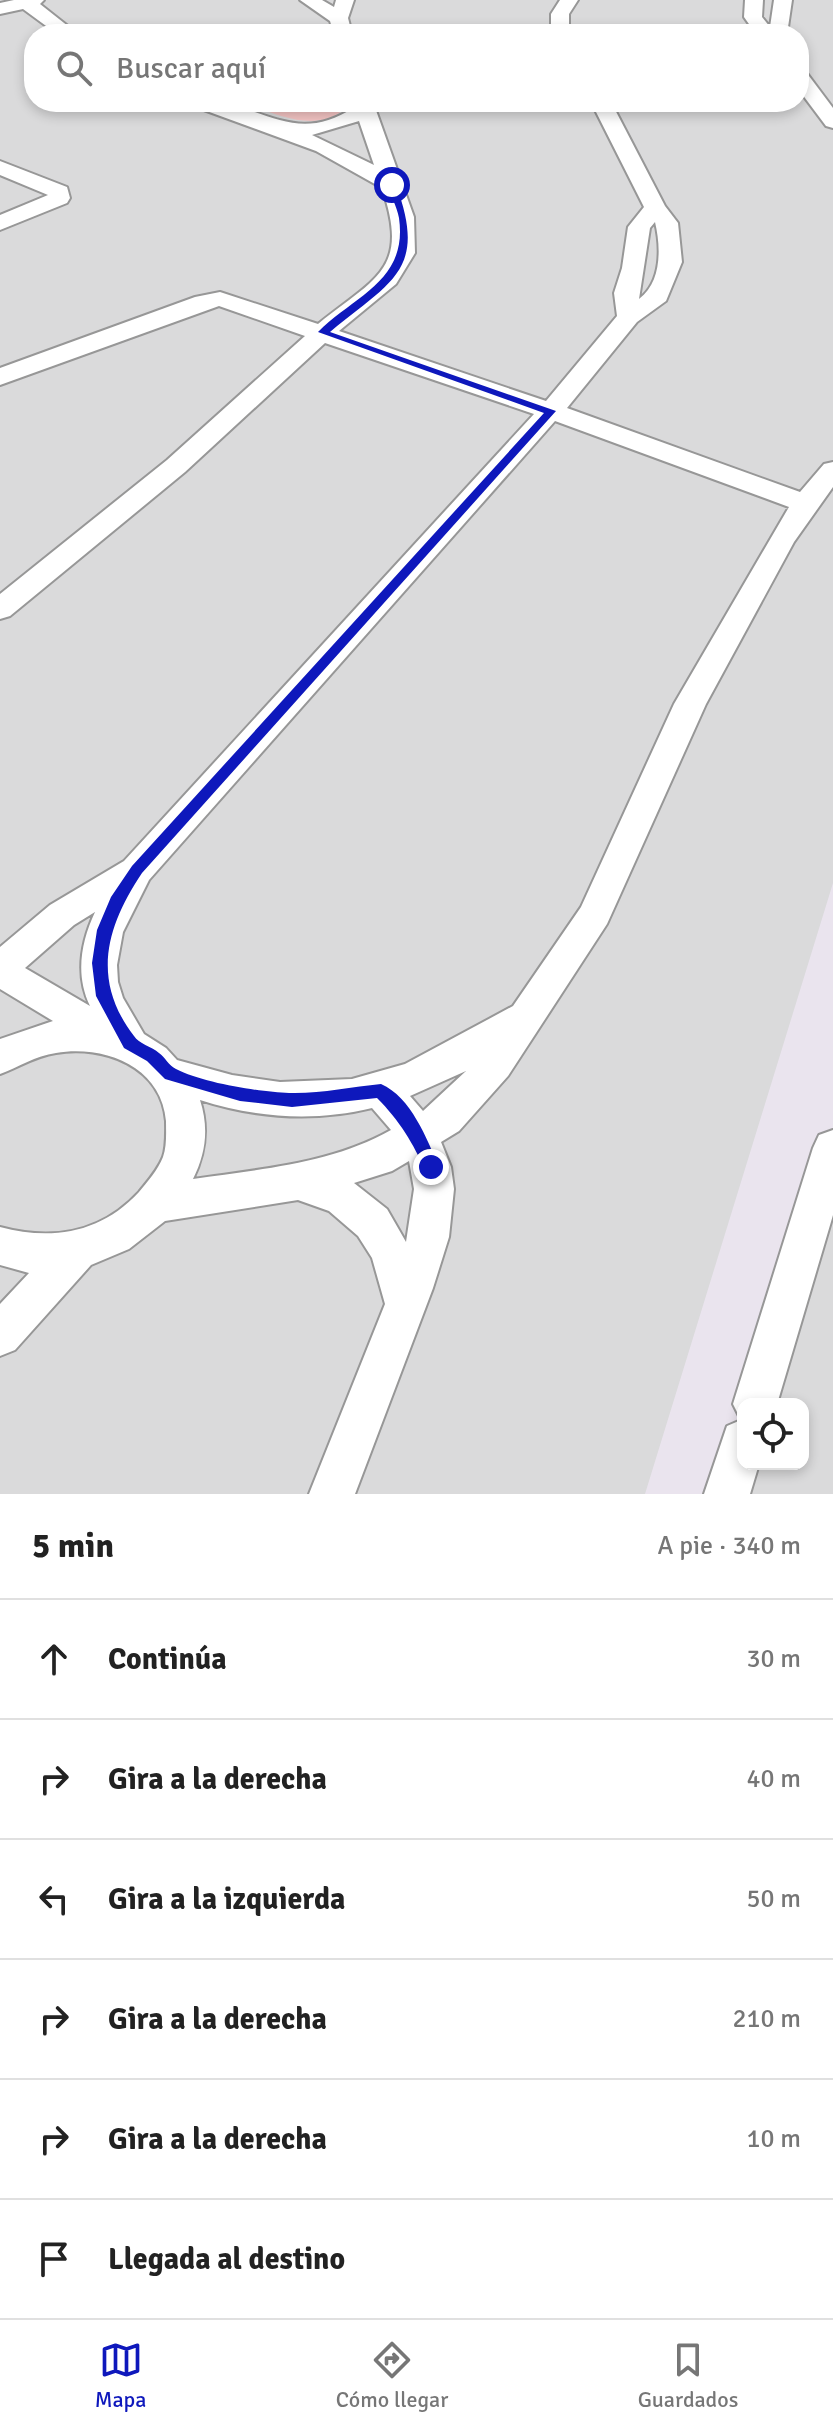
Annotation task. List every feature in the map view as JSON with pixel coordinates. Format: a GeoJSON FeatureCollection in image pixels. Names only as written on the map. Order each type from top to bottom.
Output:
{"type":"FeatureCollection","features":[{"type":"Feature","properties":{"kind":"street"},"geometry":{"type":"LineString","coordinates":[[309,0],[342,17]]}},
{"type":"Feature","properties":{"kind":"street"},"geometry":{"type":"LineString","coordinates":[[754,0],[753,17],[758,24]]}},
{"type":"Feature","properties":{"kind":"street"},"geometry":{"type":"LineString","coordinates":[[779,24],[783,0]]}},
{"type":"Feature","properties":{"kind":"street"},"geometry":{"type":"LineString","coordinates":[[0,9],[31,2],[57,24]]}},
{"type":"Feature","properties":{"kind":"street"},"geometry":{"type":"LineString","coordinates":[[568,2],[578,24]]}},
{"type":"Feature","properties":{"kind":"street"},"geometry":{"type":"LineString","coordinates":[[560,24],[560,14],[568,2]]}},
{"type":"Feature","properties":{"kind":"street"},"geometry":{"type":"LineString","coordinates":[[809,91],[833,122]]}},
{"type":"Feature","properties":{"kind":"street"},"geometry":{"type":"LineString","coordinates":[[811,94],[833,102]]}},
{"type":"Feature","properties":{"kind":"street"},"geometry":{"type":"LineString","coordinates":[[230,112],[283,130],[356,161],[392,185]]}},
{"type":"Feature","properties":{"kind":"street"},"geometry":{"type":"LineString","coordinates":[[283,130],[331,126],[352,118],[358,112]]}},
{"type":"Feature","properties":{"kind":"street"},"geometry":{"type":"LineString","coordinates":[[0,609],[176,466],[323,332],[388,279],[404,253],[403,217],[366,112]]}},
{"type":"Feature","properties":{"kind":"street"},"geometry":{"type":"LineString","coordinates":[[120,1040],[104,996],[100,963],[104,930],[116,901],[137,870],[551,411],[629,317],[658,296],[671,262],[667,223],[655,208],[606,112]]}},
{"type":"Feature","properties":{"kind":"street"},"geometry":{"type":"LineString","coordinates":[[0,167],[59,192],[59,198],[0,223]]}},
{"type":"Feature","properties":{"kind":"street"},"geometry":{"type":"LineString","coordinates":[[629,317],[626,293],[634,268],[639,227],[655,208]]}},
{"type":"Feature","properties":{"kind":"street"},"geometry":{"type":"LineString","coordinates":[[0,377],[211,301],[237,303],[551,411],[805,503]]}},
{"type":"Feature","properties":{"kind":"street"},"geometry":{"type":"LineString","coordinates":[[159,1203],[298,1182],[378,1158],[419,1137],[445,1119],[472,1092],[595,914],[690,704],[805,503],[833,470]]}},
{"type":"Feature","properties":{"kind":"street"},"geometry":{"type":"LineString","coordinates":[[0,1246],[35,1254],[77,1251],[122,1232],[159,1203],[183,1159],[186,1114],[170,1074],[153,1056],[0,970],[62,915],[137,870]]}},
{"type":"Feature","properties":{"kind":"street"},"geometry":{"type":"LineString","coordinates":[[170,1074],[240,1094],[292,1100],[381,1091],[424,1075],[466,1054],[528,1013]]}},
{"type":"Feature","properties":{"kind":"street"},"geometry":{"type":"LineString","coordinates":[[0,1058],[38,1040],[74,1034],[120,1040]]}},
{"type":"Feature","properties":{"kind":"street"},"geometry":{"type":"LineString","coordinates":[[332,1494],[405,1302],[430,1227],[435,1195],[431,1167],[419,1137],[381,1091]]}},
{"type":"Feature","properties":{"kind":"street"},"geometry":{"type":"LineString","coordinates":[[757,1398],[833,1148]]}},
{"type":"Feature","properties":{"kind":"street"},"geometry":{"type":"LineString","coordinates":[[298,1182],[326,1189],[370,1217],[397,1268],[405,1302]]}},
{"type":"Feature","properties":{"kind":"street"},"geometry":{"type":"LineString","coordinates":[[0,1335],[77,1251]]}},
{"type":"Feature","properties":{"kind":"street"},"geometry":{"type":"LineString","coordinates":[[727,1494],[737,1462]]}},
{"type":"Feature","properties":{"kind":"shaded area"},"geometry":{"type":"Polygon","coordinates":[[[0,0],[833,0],[833,883],[645,1494],[0,1494],[0,0]]]}},
{"type":"Feature","properties":{"kind":"shaded area"},"geometry":{"type":"Polygon","coordinates":[[[271,112],[340,112],[331,117],[306,121],[271,112]]]}},
{"type":"Feature","properties":{"kind":"shaded area"},"geometry":{"type":"Polygon","coordinates":[[[833,1148],[833,1494],[743,1494],[749,1470],[809,1470],[809,1398],[768,1398],[833,1148]]]}},
{"type":"Feature","properties":{"kind":"route"},"geometry":{"type":"LineString","coordinates":[[392,185],[403,217],[404,253],[388,279],[323,332],[551,411],[137,870],[116,901],[104,930],[100,963],[104,996],[130,1044],[153,1056],[170,1074],[240,1094],[292,1100],[346,1097],[381,1091],[419,1137],[431,1167]]}}]}
